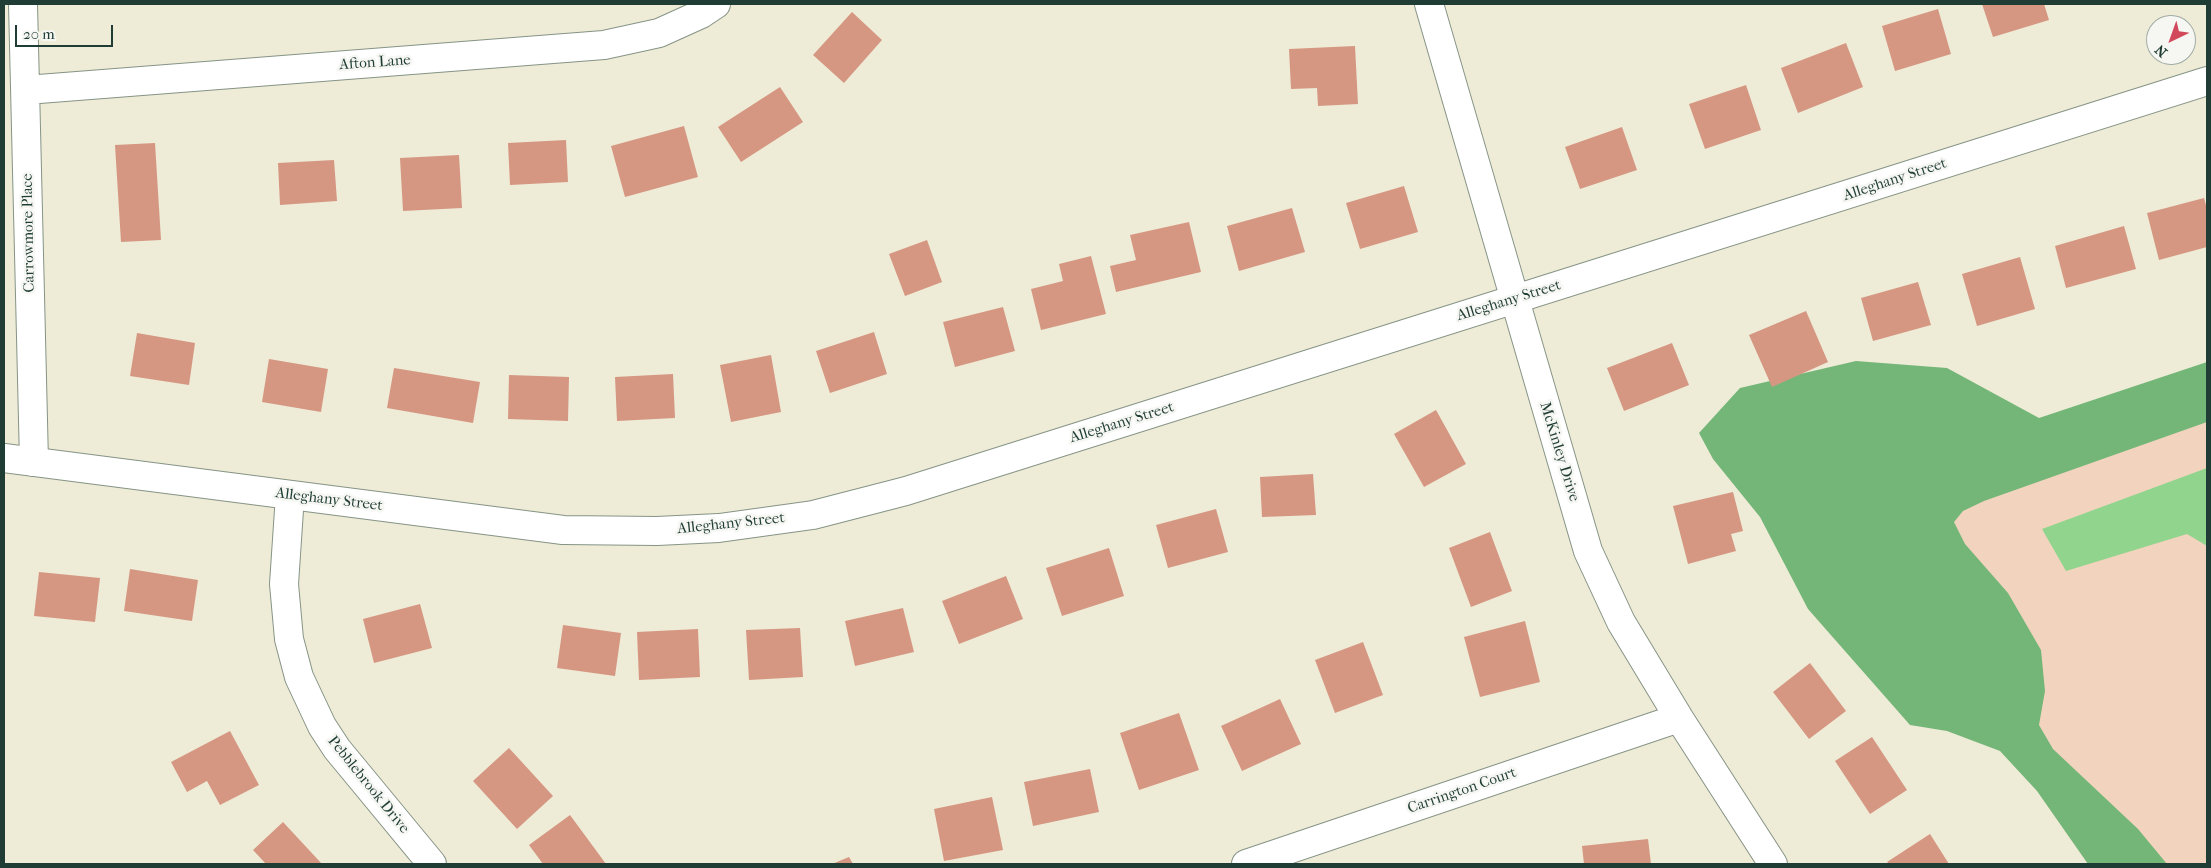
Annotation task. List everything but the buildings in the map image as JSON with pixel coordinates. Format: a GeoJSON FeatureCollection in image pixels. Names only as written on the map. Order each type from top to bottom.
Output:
{"type":"FeatureCollection","features":[{"type":"Feature","properties":{"kind":"street","name":"Carrowmore Place"},"geometry":{"type":"LineString","coordinates":[[23,4],[34,462]]}},
{"type":"Feature","properties":{"kind":"street","name":"Afton Lane"},"geometry":{"type":"LineString","coordinates":[[26,90],[604,45],[659,34],[701,14],[716,4]]}},
{"type":"Feature","properties":{"kind":"street","name":"McKinley Drive"},"geometry":{"type":"LineString","coordinates":[[1429,4],[1588,552],[1621,622],[1679,718],[1773,864]]}},
{"type":"Feature","properties":{"kind":"street","name":"Alleghany Street"},"geometry":{"type":"LineString","coordinates":[[4,458],[562,530],[657,531],[719,528],[813,514],[906,492],[2207,81]]}},
{"type":"Feature","properties":{"kind":"street","name":"Pebblebrook Drive"},"geometry":{"type":"LineString","coordinates":[[290,495],[284,584],[289,639],[299,677],[322,726],[337,749],[432,864]]}},
{"type":"Feature","properties":{"kind":"street","name":"Carrington Court"},"geometry":{"type":"LineString","coordinates":[[1246,864],[1679,718]]}},
{"type":"Feature","properties":{"kind":"shaded area"},"geometry":{"type":"Polygon","coordinates":[[[2207,372],[2207,864],[2088,864],[1832,495],[2207,372]]]}},
{"type":"Feature","properties":{"kind":"green space"},"geometry":{"type":"Polygon","coordinates":[[[1856,361],[1947,368],[2039,418],[2207,362],[2207,422],[1984,501],[1963,511],[1954,522],[1965,544],[2008,593],[2041,650],[2045,691],[2039,725],[2053,749],[2138,829],[2167,864],[2088,864],[2037,791],[2000,751],[1947,731],[1910,725],[1808,609],[1760,517],[1713,459],[1699,433],[1740,388],[1856,361]]]}},
{"type":"Feature","properties":{"kind":"green space"},"geometry":{"type":"Polygon","coordinates":[[[2207,468],[2207,546],[2187,534],[2066,571],[2042,529],[2207,468]]]}}]}
